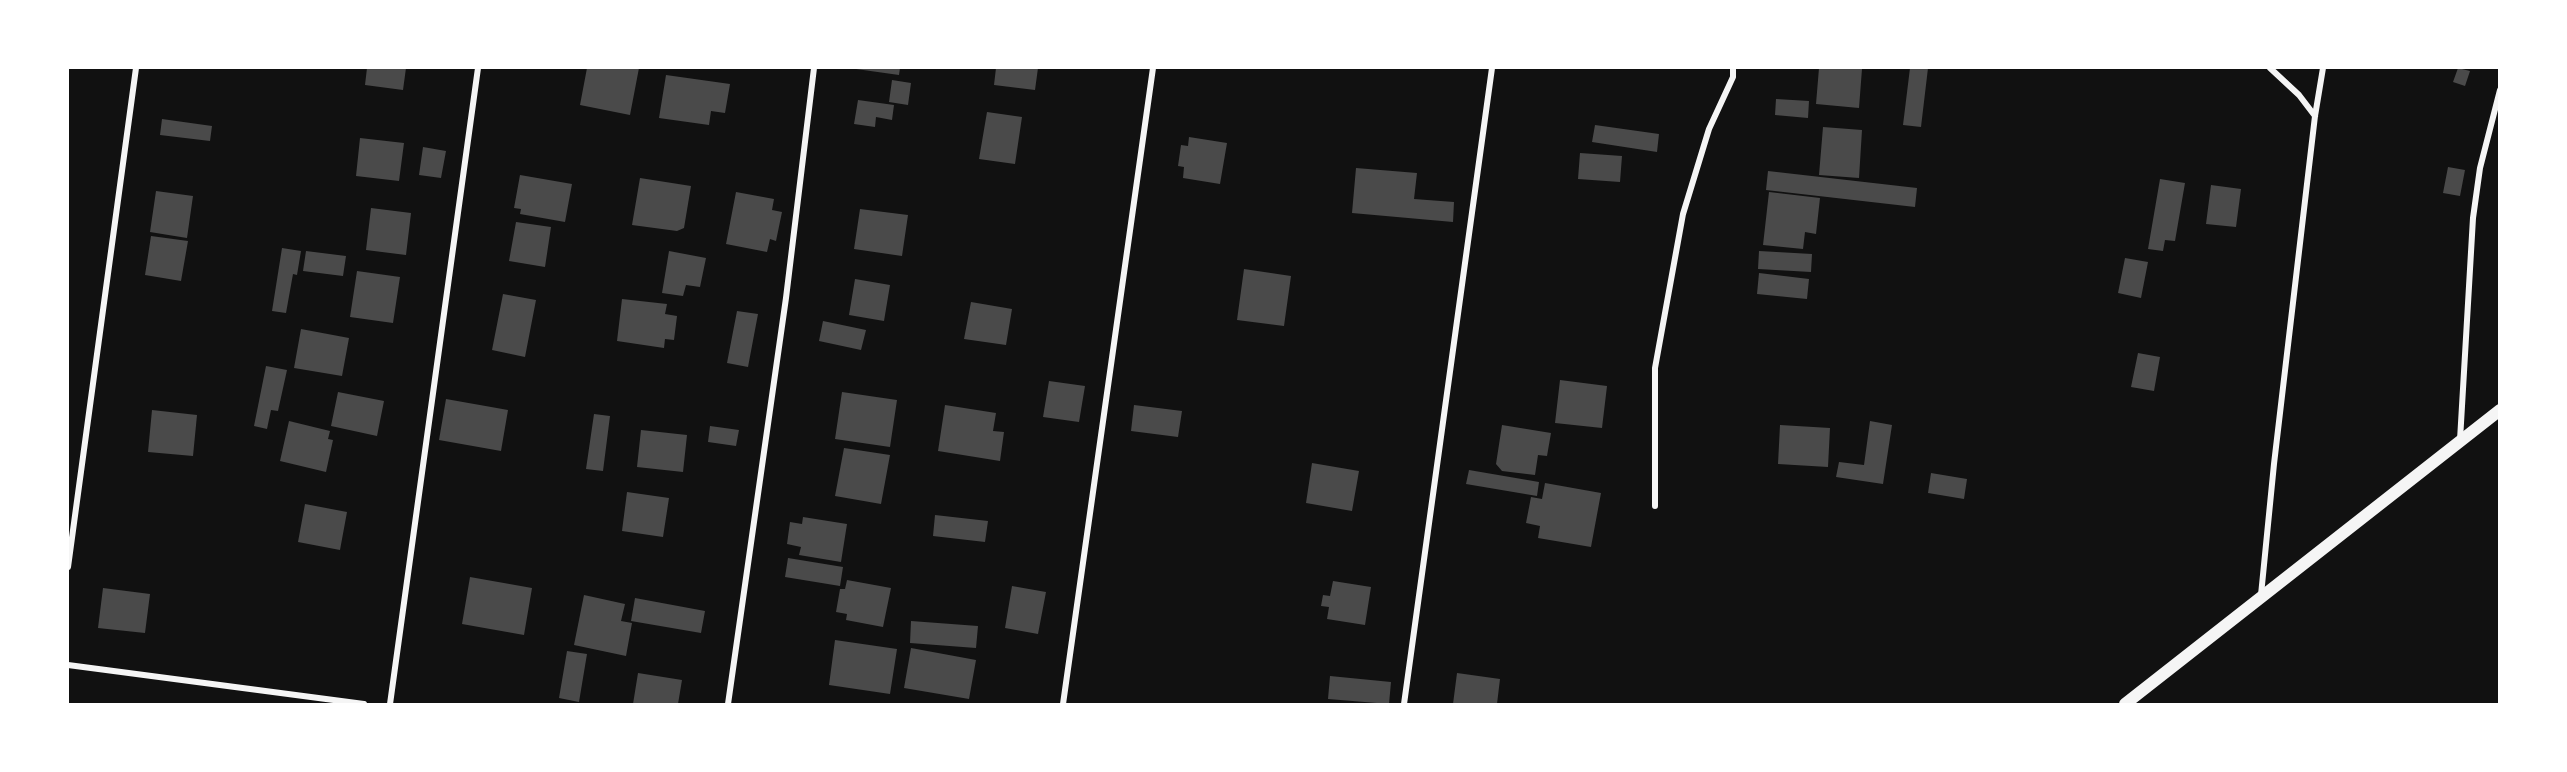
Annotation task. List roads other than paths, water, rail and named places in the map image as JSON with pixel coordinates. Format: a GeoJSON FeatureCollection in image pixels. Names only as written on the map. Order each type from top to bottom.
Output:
{"type":"FeatureCollection","features":[{"type":"Feature","properties":{"kind":"main road"},"geometry":{"type":"LineString","coordinates":[[2125,705],[2261,595],[2499,410]]}},
{"type":"Feature","properties":{"kind":"street"},"geometry":{"type":"LineString","coordinates":[[68,567],[136,68]]}},
{"type":"Feature","properties":{"kind":"street"},"geometry":{"type":"LineString","coordinates":[[390,705],[478,68]]}},
{"type":"Feature","properties":{"kind":"street"},"geometry":{"type":"LineString","coordinates":[[728,705],[784,309],[814,68]]}},
{"type":"Feature","properties":{"kind":"street"},"geometry":{"type":"LineString","coordinates":[[1063,705],[1153,68]]}},
{"type":"Feature","properties":{"kind":"street"},"geometry":{"type":"LineString","coordinates":[[1404,705],[1492,68]]}},
{"type":"Feature","properties":{"kind":"street"},"geometry":{"type":"LineString","coordinates":[[1655,506],[1655,368],[1683,214],[1710,129],[1733,77],[1733,68]]}},
{"type":"Feature","properties":{"kind":"street"},"geometry":{"type":"LineString","coordinates":[[2270,68],[2299,95],[2315,116]]}},
{"type":"Feature","properties":{"kind":"street"},"geometry":{"type":"LineString","coordinates":[[2261,595],[2315,116],[2323,68]]}},
{"type":"Feature","properties":{"kind":"street"},"geometry":{"type":"LineString","coordinates":[[2460,442],[2473,218],[2480,168],[2499,90]]}},
{"type":"Feature","properties":{"kind":"street"},"geometry":{"type":"LineString","coordinates":[[68,665],[364,705]]}}]}
